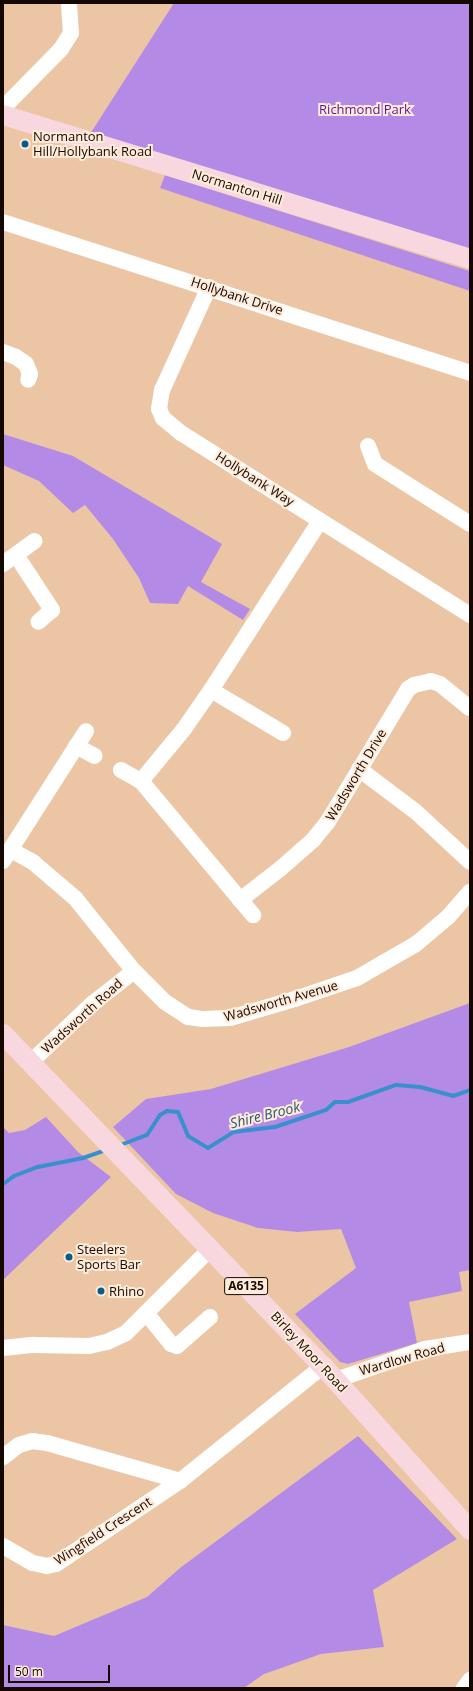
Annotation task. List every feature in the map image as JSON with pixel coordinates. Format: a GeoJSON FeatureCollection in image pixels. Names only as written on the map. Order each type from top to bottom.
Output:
{"type":"FeatureCollection","features":[{"type":"Feature","properties":{"kind":"main road","name":"Normanton Hill"},"geometry":{"type":"LineString","coordinates":[[5,110],[470,259]]}},
{"type":"Feature","properties":{"kind":"main road","name":"A6135"},"geometry":{"type":"LineString","coordinates":[[3,1034],[31,1062]]}},
{"type":"Feature","properties":{"kind":"main road","name":"Birley Moor Road"},"geometry":{"type":"LineString","coordinates":[[31,1062],[336,1380],[470,1530]]}},
{"type":"Feature","properties":{"kind":"street"},"geometry":{"type":"LineString","coordinates":[[5,110],[61,49],[71,33],[69,3]]}},
{"type":"Feature","properties":{"kind":"street","name":"Hollybank Drive"},"geometry":{"type":"LineString","coordinates":[[3,222],[209,287],[470,373]]}},
{"type":"Feature","properties":{"kind":"street","name":"Hollybank Way"},"geometry":{"type":"LineString","coordinates":[[209,287],[162,390],[159,410],[163,418],[181,433],[470,615]]}},
{"type":"Feature","properties":{"kind":"street"},"geometry":{"type":"LineString","coordinates":[[3,352],[16,356],[26,364],[30,374],[28,380]]}},
{"type":"Feature","properties":{"kind":"street"},"geometry":{"type":"LineString","coordinates":[[368,446],[375,464],[470,524]]}},
{"type":"Feature","properties":{"kind":"street"},"geometry":{"type":"LineString","coordinates":[[141,781],[184,729],[211,690],[320,521]]}},
{"type":"Feature","properties":{"kind":"street"},"geometry":{"type":"LineString","coordinates":[[35,541],[9,559],[52,610],[38,622]]}},
{"type":"Feature","properties":{"kind":"street","name":"Wadsworth Drive"},"geometry":{"type":"LineString","coordinates":[[240,900],[313,840],[327,823],[408,689],[414,685],[431,681],[440,684],[470,708]]}},
{"type":"Feature","properties":{"kind":"street"},"geometry":{"type":"LineString","coordinates":[[211,690],[279,725]]}},
{"type":"Feature","properties":{"kind":"street","name":"Wadsworth Avenue"},"geometry":{"type":"LineString","coordinates":[[86,730],[7,856],[34,863],[56,880],[74,898],[134,971],[165,1002],[182,1014],[202,1019],[230,1018],[350,980],[385,963],[416,944],[448,917],[470,892]]}},
{"type":"Feature","properties":{"kind":"street"},"geometry":{"type":"LineString","coordinates":[[76,746],[95,756]]}},
{"type":"Feature","properties":{"kind":"street"},"geometry":{"type":"LineString","coordinates":[[360,769],[415,811],[470,862]]}},
{"type":"Feature","properties":{"kind":"street"},"geometry":{"type":"LineString","coordinates":[[121,770],[141,781],[253,915]]}},
{"type":"Feature","properties":{"kind":"street","name":"Wadsworth Road"},"geometry":{"type":"LineString","coordinates":[[31,1062],[92,1004],[134,971]]}},
{"type":"Feature","properties":{"kind":"street"},"geometry":{"type":"LineString","coordinates":[[3,1348],[34,1346],[89,1346],[107,1342],[126,1333],[210,1249]]}},
{"type":"Feature","properties":{"kind":"street"},"geometry":{"type":"LineString","coordinates":[[146,1313],[170,1344],[177,1346],[210,1317]]}},
{"type":"Feature","properties":{"kind":"street","name":"Wardlow Road"},"geometry":{"type":"LineString","coordinates":[[336,1380],[425,1349],[470,1342]]}},
{"type":"Feature","properties":{"kind":"street","name":"Wingfield Crescent"},"geometry":{"type":"LineString","coordinates":[[3,1546],[33,1563],[47,1566],[56,1564],[180,1481],[322,1366]]}},
{"type":"Feature","properties":{"kind":"street"},"geometry":{"type":"LineString","coordinates":[[3,1457],[19,1444],[32,1441],[47,1443],[180,1481]]}},
{"type":"Feature","properties":{"kind":"street"},"geometry":{"type":"LineString","coordinates":[[464,1688],[470,1680]]}},
{"type":"Feature","properties":{"kind":"green space","name":"Richmond Park"},"geometry":{"type":"Polygon","coordinates":[[[174,3],[470,3],[470,253],[90,134],[174,3]]]}},
{"type":"Feature","properties":{"kind":"green space"},"geometry":{"type":"Polygon","coordinates":[[[165,175],[470,271],[470,291],[160,188],[165,175]]]}},
{"type":"Feature","properties":{"kind":"green space"},"geometry":{"type":"Polygon","coordinates":[[[3,434],[73,456],[222,544],[201,582],[250,609],[243,620],[188,586],[178,604],[150,603],[139,578],[113,539],[85,505],[73,513],[39,481],[3,465],[3,434]]]}},
{"type":"Feature","properties":{"kind":"green space"},"geometry":{"type":"Polygon","coordinates":[[[470,1003],[470,1270],[459,1272],[462,1291],[409,1302],[417,1343],[348,1364],[340,1362],[295,1314],[356,1268],[341,1229],[297,1232],[258,1228],[213,1213],[176,1194],[113,1127],[146,1099],[211,1089],[349,1047],[470,1003]]]}},
{"type":"Feature","properties":{"kind":"green space"},"geometry":{"type":"Polygon","coordinates":[[[46,1117],[78,1152],[111,1177],[3,1280],[3,1127],[9,1133],[25,1130],[46,1117]]]}},
{"type":"Feature","properties":{"kind":"green space"},"geometry":{"type":"Polygon","coordinates":[[[358,1436],[457,1539],[373,1590],[384,1647],[321,1654],[264,1674],[244,1688],[3,1688],[3,1625],[54,1636],[147,1597],[180,1568],[358,1436]]]}},
{"type":"Feature","properties":{"kind":"waterway","name":"Shire Brook"},"geometry":{"type":"LineString","coordinates":[[118,1146],[147,1135],[160,1115],[167,1111],[178,1112],[188,1136],[208,1148],[234,1132],[275,1127],[326,1110],[335,1102],[348,1102],[396,1085],[420,1087],[453,1096],[470,1090]]}},
{"type":"Feature","properties":{"kind":"waterway","name":"Shire Brook"},"geometry":{"type":"LineString","coordinates":[[3,1184],[14,1176],[38,1167],[83,1158],[106,1150]]}},
{"type":"Feature","properties":{"kind":"place","name":"Normanton Hill/Hollybank Road"},"geometry":{"type":"Point","coordinates":[25,144]}},
{"type":"Feature","properties":{"kind":"place","name":"Steelers Sports Bar"},"geometry":{"type":"Point","coordinates":[69,1257]}},
{"type":"Feature","properties":{"kind":"place","name":"Rhino"},"geometry":{"type":"Point","coordinates":[101,1291]}}]}
